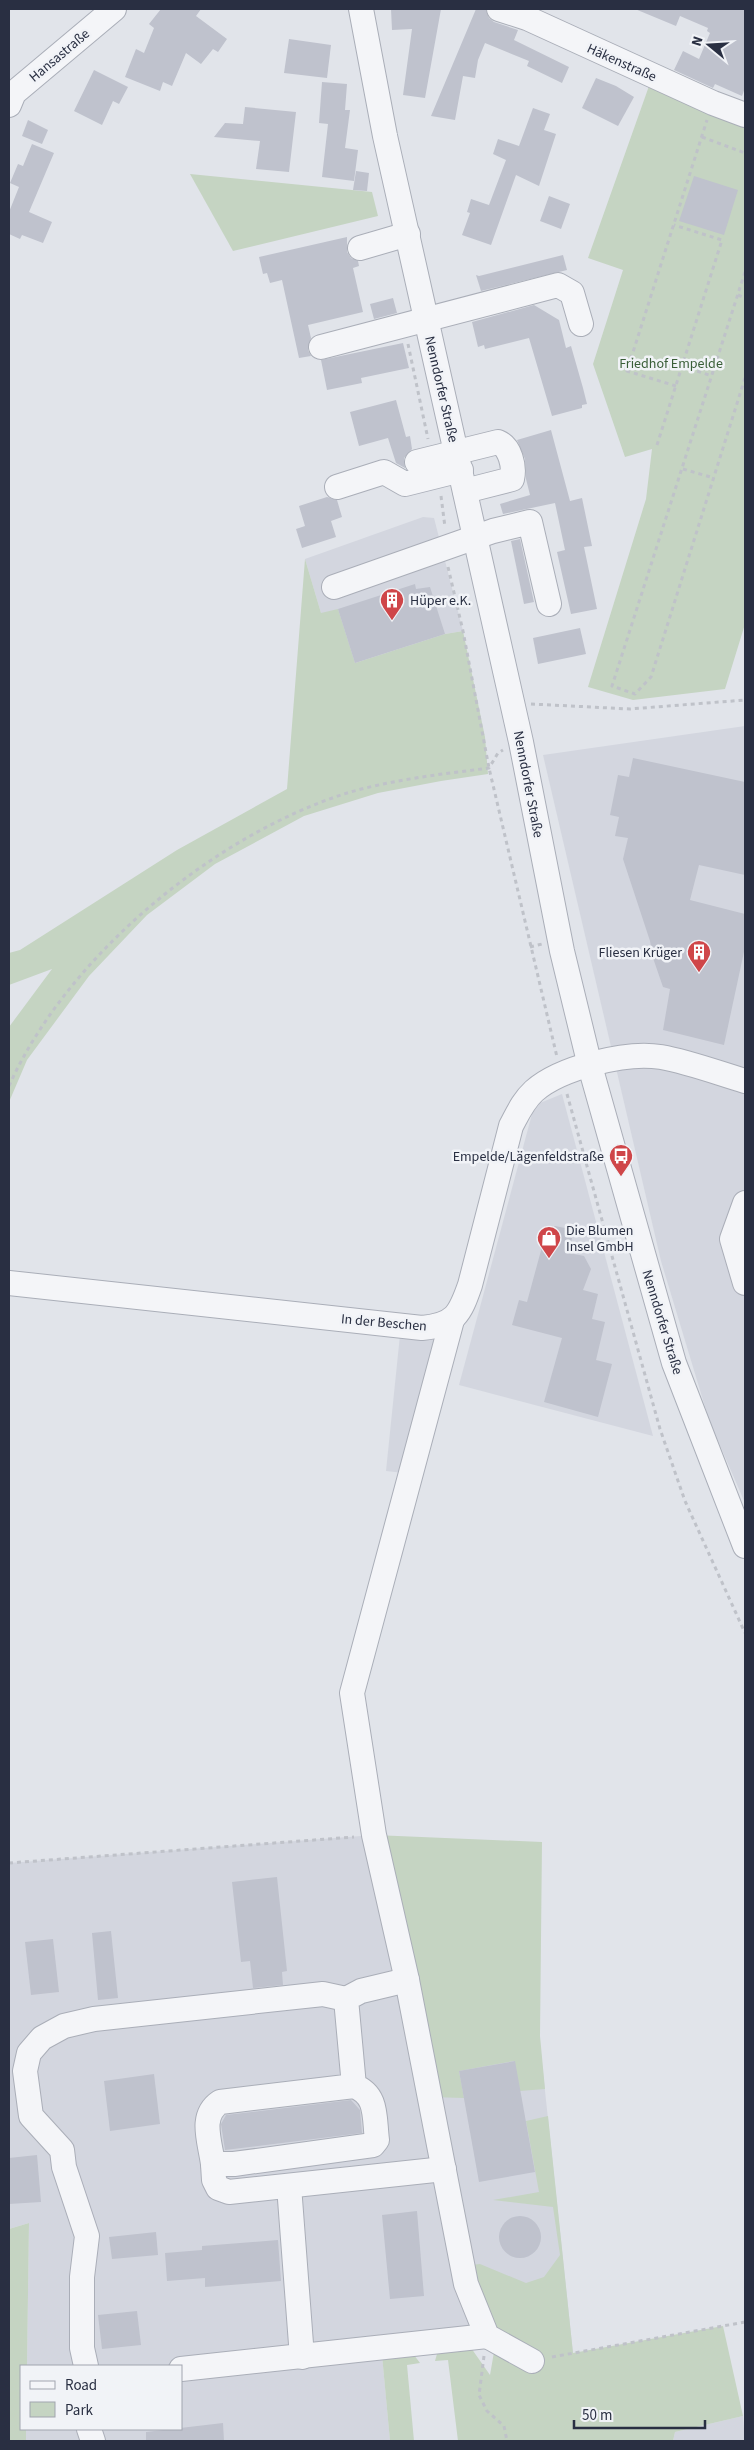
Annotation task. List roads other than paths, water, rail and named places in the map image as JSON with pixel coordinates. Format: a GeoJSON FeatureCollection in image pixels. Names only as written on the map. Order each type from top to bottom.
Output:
{"type":"FeatureCollection","features":[{"type":"Feature","properties":{"kind":"street","name":"Hansastraße"},"geometry":{"type":"LineString","coordinates":[[9,105],[14,93],[114,9]]}},
{"type":"Feature","properties":{"kind":"street","name":"Nenndorfer Straße"},"geometry":{"type":"LineString","coordinates":[[361,9],[385,136],[476,537],[521,742],[561,945],[590,1066],[674,1363],[745,1546]]}},
{"type":"Feature","properties":{"kind":"street","name":"Häkenstraße"},"geometry":{"type":"LineString","coordinates":[[499,9],[527,18],[713,103],[745,115]]}},
{"type":"Feature","properties":{"kind":"street"},"geometry":{"type":"LineString","coordinates":[[360,248],[408,234]]}},
{"type":"Feature","properties":{"kind":"street"},"geometry":{"type":"LineString","coordinates":[[321,347],[558,285],[572,293],[581,324]]}},
{"type":"Feature","properties":{"kind":"street"},"geometry":{"type":"LineString","coordinates":[[417,462],[461,471]]}},
{"type":"Feature","properties":{"kind":"street"},"geometry":{"type":"LineString","coordinates":[[337,487],[384,472],[405,484],[461,471]]}},
{"type":"Feature","properties":{"kind":"street"},"geometry":{"type":"LineString","coordinates":[[334,587],[476,537],[530,522],[548,604]]}},
{"type":"Feature","properties":{"kind":"street"},"geometry":{"type":"LineString","coordinates":[[487,2336],[466,2284],[406,1980],[374,1835],[352,1693],[452,1320],[462,1308],[470,1285],[512,1126],[522,1104],[533,1092],[549,1080],[610,1060],[660,1057],[744,1076]]}},
{"type":"Feature","properties":{"kind":"street"},"geometry":{"type":"LineString","coordinates":[[745,1203],[732,1239],[745,1284]]}},
{"type":"Feature","properties":{"kind":"street","name":"In der Beschen"},"geometry":{"type":"LineString","coordinates":[[9,1283],[422,1328],[439,1326],[452,1320]]}},
{"type":"Feature","properties":{"kind":"street"},"geometry":{"type":"LineString","coordinates":[[86,2365],[82,2348],[82,2286],[86,2236],[64,2168],[62,2150],[31,2116],[25,2071],[29,2053],[42,2038],[64,2026],[94,2020],[323,1994],[346,1999],[361,1991],[406,1980]]}},
{"type":"Feature","properties":{"kind":"street"},"geometry":{"type":"LineString","coordinates":[[346,1999],[354,2086]]}},
{"type":"Feature","properties":{"kind":"street"},"geometry":{"type":"LineString","coordinates":[[213,2164],[234,2164],[373,2145],[377,2140],[372,2100],[363,2090],[354,2086],[220,2102],[212,2108],[206,2118],[214,2180],[222,2191],[289,2186],[444,2169]]}},
{"type":"Feature","properties":{"kind":"street"},"geometry":{"type":"LineString","coordinates":[[289,2186],[302,2357]]}},
{"type":"Feature","properties":{"kind":"street"},"geometry":{"type":"LineString","coordinates":[[182,2369],[487,2336],[532,2361]]}},
{"type":"Feature","properties":{"kind":"place","name":"Hüper e.K."},"geometry":{"type":"Point","coordinates":[392,621]}},
{"type":"Feature","properties":{"kind":"place","name":"Fliesen Krüger"},"geometry":{"type":"Point","coordinates":[699,973]}},
{"type":"Feature","properties":{"kind":"place","name":"Empelde/Lägenfeldstraße"},"geometry":{"type":"Point","coordinates":[621,1177]}},
{"type":"Feature","properties":{"kind":"place","name":"Die Blumen Insel GmbH"},"geometry":{"type":"Point","coordinates":[549,1259]}},
{"type":"Feature","properties":{"kind":"park label","name":"Friedhof Empelde"},"geometry":{"type":"Point","coordinates":[671,363]}}]}
